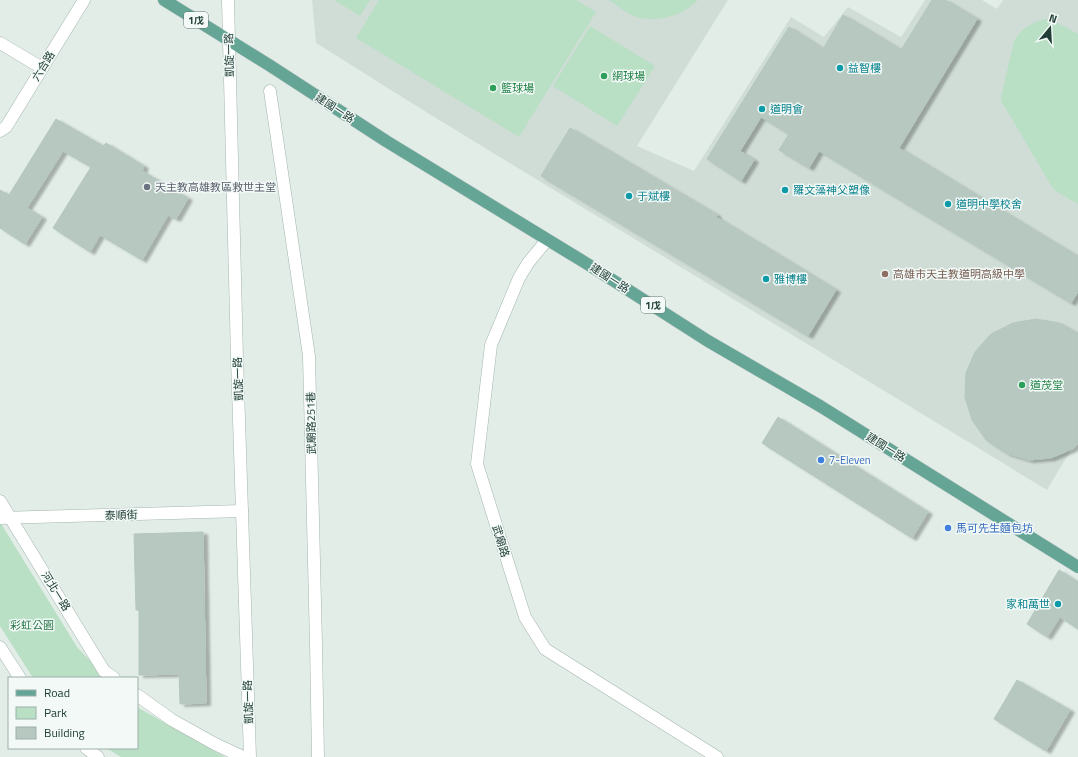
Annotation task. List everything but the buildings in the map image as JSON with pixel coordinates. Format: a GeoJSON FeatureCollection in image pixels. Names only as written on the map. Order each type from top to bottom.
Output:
{"type":"FeatureCollection","features":[{"type":"Feature","properties":{"kind":"main road","name":"建國一路"},"geometry":{"type":"LineString","coordinates":[[164,0],[269,65],[386,141],[589,265],[708,342],[814,403],[1078,568]]}},
{"type":"Feature","properties":{"kind":"street","name":"六合路"},"geometry":{"type":"LineString","coordinates":[[0,131],[6,127],[84,0]]}},
{"type":"Feature","properties":{"kind":"street","name":"凱旋一路"},"geometry":{"type":"LineString","coordinates":[[228,0],[250,757]]}},
{"type":"Feature","properties":{"kind":"street"},"geometry":{"type":"LineString","coordinates":[[0,43],[42,68]]}},
{"type":"Feature","properties":{"kind":"street","name":"武廟路251巷"},"geometry":{"type":"LineString","coordinates":[[270,91],[309,356],[318,757]]}},
{"type":"Feature","properties":{"kind":"street","name":"武廟路"},"geometry":{"type":"LineString","coordinates":[[547,240],[528,263],[519,278],[492,345],[477,464],[525,617],[545,649],[717,757]]}},
{"type":"Feature","properties":{"kind":"street","name":"河北一路"},"geometry":{"type":"LineString","coordinates":[[0,501],[5,518],[104,671],[113,677]]}},
{"type":"Feature","properties":{"kind":"street","name":"泰順街"},"geometry":{"type":"LineString","coordinates":[[5,518],[242,511]]}},
{"type":"Feature","properties":{"kind":"street"},"geometry":{"type":"LineString","coordinates":[[0,647],[19,677]]}},
{"type":"Feature","properties":{"kind":"street"},"geometry":{"type":"LineString","coordinates":[[138,696],[172,720],[215,744],[243,757]]}},
{"type":"Feature","properties":{"kind":"street"},"geometry":{"type":"LineString","coordinates":[[87,749],[98,757]]}},
{"type":"Feature","properties":{"kind":"shaded area","name":"高雄市天主教道明高級中學"},"geometry":{"type":"Polygon","coordinates":[[[312,0],[728,0],[637,146],[694,171],[791,17],[824,37],[848,7],[901,37],[925,0],[982,0],[997,9],[1003,0],[1078,0],[1078,438],[1047,490],[426,112],[316,43],[312,0]]]}},
{"type":"Feature","properties":{"kind":"green space"},"geometry":{"type":"Polygon","coordinates":[[[334,0],[370,0],[360,16],[334,0]]]}},
{"type":"Feature","properties":{"kind":"green space","name":"籃球場"},"geometry":{"type":"Polygon","coordinates":[[[379,0],[576,0],[596,12],[519,137],[356,38],[379,0]]]}},
{"type":"Feature","properties":{"kind":"green space"},"geometry":{"type":"Polygon","coordinates":[[[609,0],[698,0],[692,6],[669,17],[644,19],[633,16],[609,0]]]}},
{"type":"Feature","properties":{"kind":"green space"},"geometry":{"type":"Polygon","coordinates":[[[1045,19],[1054,21],[1078,34],[1078,204],[1057,192],[1052,187],[1002,103],[1001,97],[1014,41],[1027,27],[1035,22],[1045,19]]]}},
{"type":"Feature","properties":{"kind":"green space","name":"網球場"},"geometry":{"type":"Polygon","coordinates":[[[590,26],[655,66],[617,126],[553,86],[590,26]]]}},
{"type":"Feature","properties":{"kind":"green space","name":"彩虹公園"},"geometry":{"type":"Polygon","coordinates":[[[0,522],[77,647],[105,677],[32,677],[0,626],[0,522]]]}},
{"type":"Feature","properties":{"kind":"green space"},"geometry":{"type":"Polygon","coordinates":[[[138,708],[225,757],[121,757],[108,749],[138,749],[138,708]]]}},
{"type":"Feature","properties":{"kind":"place","name":"益智樓"},"geometry":{"type":"Point","coordinates":[840,68]}},
{"type":"Feature","properties":{"kind":"place","name":"網球場"},"geometry":{"type":"Point","coordinates":[604,76]}},
{"type":"Feature","properties":{"kind":"place","name":"籃球場"},"geometry":{"type":"Point","coordinates":[493,88]}},
{"type":"Feature","properties":{"kind":"place","name":"道明會"},"geometry":{"type":"Point","coordinates":[762,109]}},
{"type":"Feature","properties":{"kind":"place","name":"天主教高雄教區救世主堂"},"geometry":{"type":"Point","coordinates":[147,187]}},
{"type":"Feature","properties":{"kind":"place","name":"羅文藻神父塑像"},"geometry":{"type":"Point","coordinates":[785,190]}},
{"type":"Feature","properties":{"kind":"place","name":"于斌樓"},"geometry":{"type":"Point","coordinates":[629,196]}},
{"type":"Feature","properties":{"kind":"place","name":"道明中學校舍"},"geometry":{"type":"Point","coordinates":[948,204]}},
{"type":"Feature","properties":{"kind":"place","name":"高雄市天主教道明高級中學"},"geometry":{"type":"Point","coordinates":[885,274]}},
{"type":"Feature","properties":{"kind":"place","name":"雅博樓"},"geometry":{"type":"Point","coordinates":[766,279]}},
{"type":"Feature","properties":{"kind":"place","name":"道茂堂"},"geometry":{"type":"Point","coordinates":[1022,385]}},
{"type":"Feature","properties":{"kind":"place","name":"7-Eleven"},"geometry":{"type":"Point","coordinates":[821,460]}},
{"type":"Feature","properties":{"kind":"place","name":"馬可先生麵包坊"},"geometry":{"type":"Point","coordinates":[948,528]}},
{"type":"Feature","properties":{"kind":"place","name":"家和萬世"},"geometry":{"type":"Point","coordinates":[1058,604]}}]}
